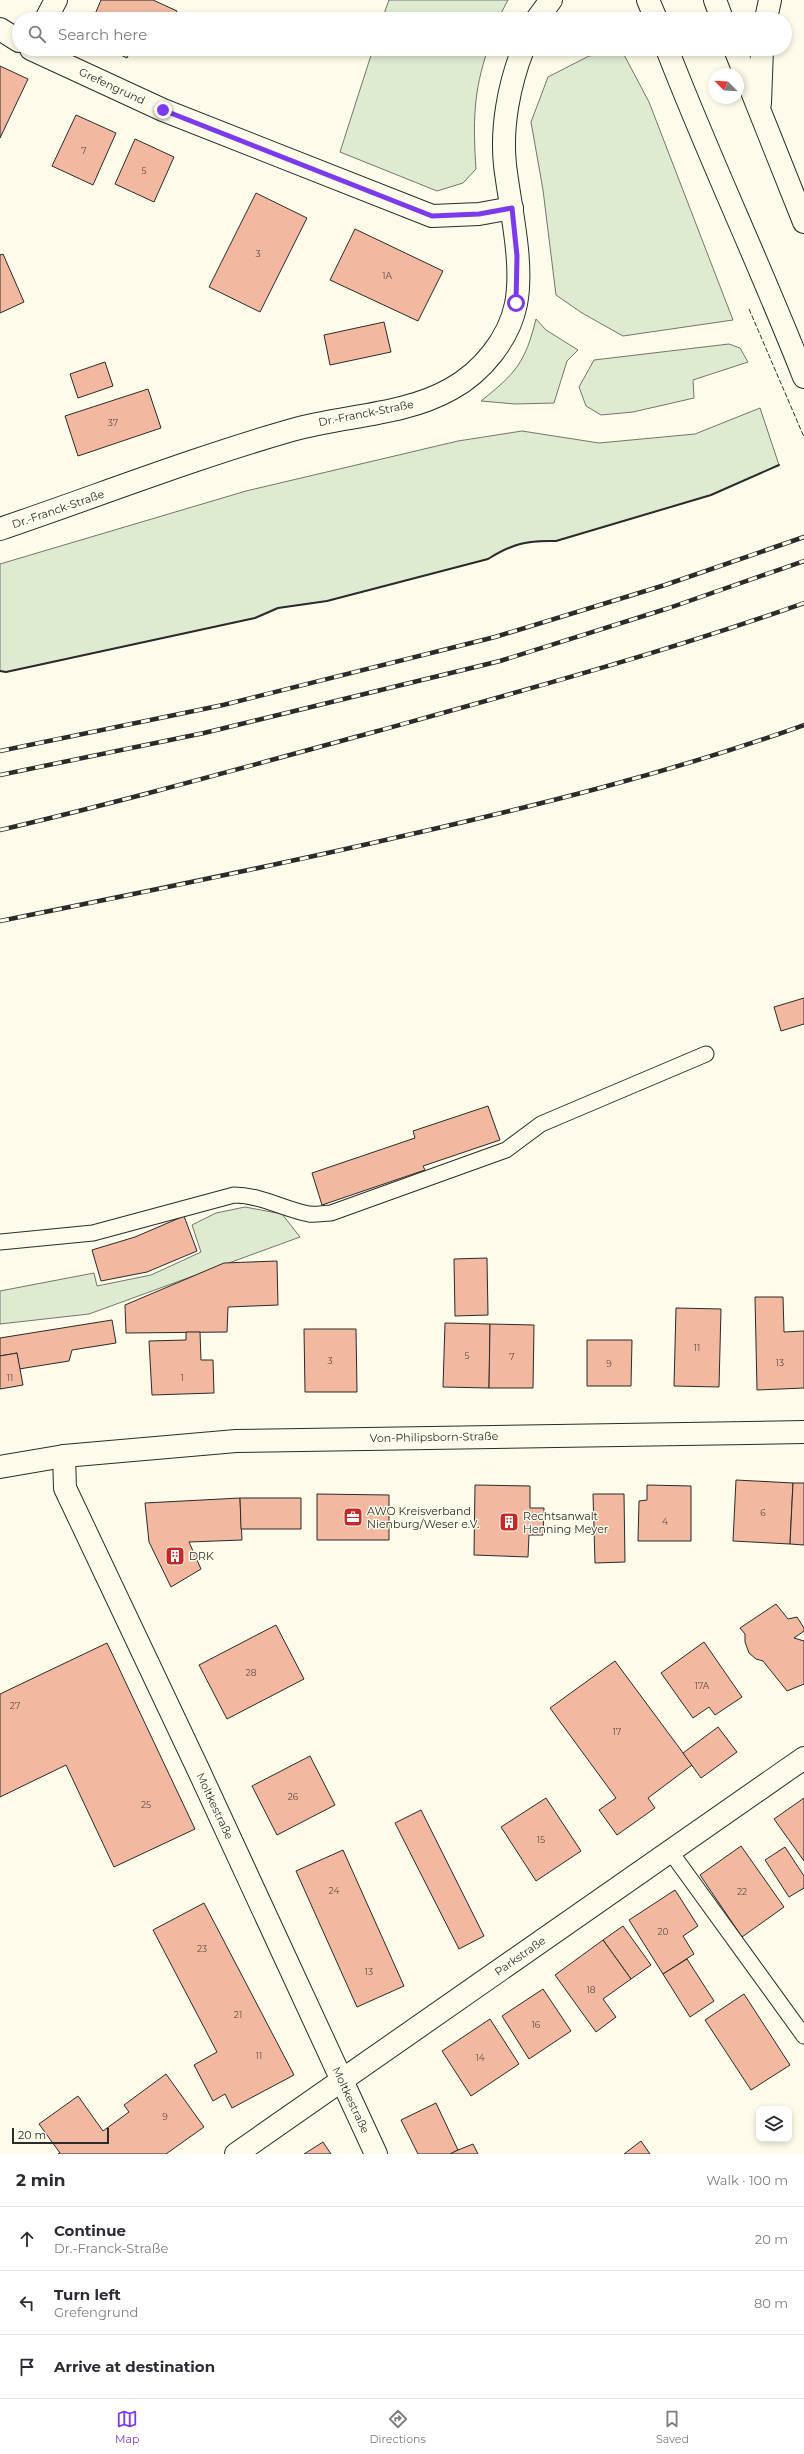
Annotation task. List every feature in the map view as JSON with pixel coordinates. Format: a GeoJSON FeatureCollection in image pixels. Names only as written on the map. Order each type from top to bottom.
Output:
{"type":"FeatureCollection","features":[{"type":"Feature","properties":{"kind":"street"},"geometry":{"type":"LineString","coordinates":[[50,12],[56,0]]}},
{"type":"Feature","properties":{"kind":"street"},"geometry":{"type":"LineString","coordinates":[[542,12],[551,0]]}},
{"type":"Feature","properties":{"kind":"street"},"geometry":{"type":"LineString","coordinates":[[648,0],[653,12]]}},
{"type":"Feature","properties":{"kind":"street"},"geometry":{"type":"LineString","coordinates":[[715,0],[719,12]]}},
{"type":"Feature","properties":{"kind":"street"},"geometry":{"type":"LineString","coordinates":[[767,12],[770,0]]}},
{"type":"Feature","properties":{"kind":"street"},"geometry":{"type":"LineString","coordinates":[[0,29],[12,37]]}},
{"type":"Feature","properties":{"kind":"street","name":"Grefengrund"},"geometry":{"type":"LineString","coordinates":[[46,56],[163,110],[432,216],[479,214],[512,208]]}},
{"type":"Feature","properties":{"kind":"street","name":"Dr.-Franck-Straße"},"geometry":{"type":"LineString","coordinates":[[0,529],[255,441],[322,422],[411,406],[452,389],[479,368],[497,348],[511,321],[516,303],[517,256],[505,163],[505,125],[514,73],[520,56]]}},
{"type":"Feature","properties":{"kind":"street"},"geometry":{"type":"LineString","coordinates":[[670,56],[697,126],[779,312],[804,377]]}},
{"type":"Feature","properties":{"kind":"street"},"geometry":{"type":"LineString","coordinates":[[738,56],[804,222]]}},
{"type":"Feature","properties":{"kind":"street"},"geometry":{"type":"LineString","coordinates":[[760,110],[762,56]]}},
{"type":"Feature","properties":{"kind":"street","name":"Von-Philipsborn-Straße"},"geometry":{"type":"LineString","coordinates":[[0,1467],[64,1456],[236,1441],[804,1432]]}},
{"type":"Feature","properties":{"kind":"street","name":"Moltkestraße"},"geometry":{"type":"LineString","coordinates":[[64,1456],[65,1488],[198,1769],[376,2154]]}},
{"type":"Feature","properties":{"kind":"street","name":"Parkstraße"},"geometry":{"type":"LineString","coordinates":[[236,2154],[804,1758]]}},
{"type":"Feature","properties":{"kind":"lane"},"geometry":{"type":"LineString","coordinates":[[0,1242],[93,1233],[234,1195],[247,1195],[310,1214],[331,1213],[506,1150],[541,1124],[706,1054]]}},
{"type":"Feature","properties":{"kind":"lane"},"geometry":{"type":"LineString","coordinates":[[670,1851],[804,2036]]}},
{"type":"Feature","properties":{"kind":"green space"},"geometry":{"type":"Polygon","coordinates":[[[389,0],[508,0],[502,12],[385,12],[389,0]]]}},
{"type":"Feature","properties":{"kind":"green space"},"geometry":{"type":"Polygon","coordinates":[[[371,56],[486,56],[479,80],[475,108],[474,137],[476,169],[463,183],[437,191],[340,152],[371,56]]]}},
{"type":"Feature","properties":{"kind":"green space"},"geometry":{"type":"Polygon","coordinates":[[[589,56],[625,56],[649,102],[733,320],[623,336],[582,313],[556,295],[543,190],[531,122],[548,77],[589,56]]]}},
{"type":"Feature","properties":{"kind":"green space"},"geometry":{"type":"Polygon","coordinates":[[[536,319],[546,330],[578,350],[567,361],[554,403],[515,404],[481,401],[503,383],[518,366],[528,346],[536,319]]]}},
{"type":"Feature","properties":{"kind":"green space"},"geometry":{"type":"Polygon","coordinates":[[[729,344],[740,348],[748,362],[693,380],[694,398],[633,412],[601,415],[586,406],[579,387],[594,360],[729,344]]]}},
{"type":"Feature","properties":{"kind":"green space"},"geometry":{"type":"Polygon","coordinates":[[[760,408],[779,465],[711,495],[556,541],[528,542],[512,546],[488,559],[327,601],[278,608],[255,618],[6,672],[0,671],[0,564],[246,491],[458,441],[522,431],[599,443],[695,434],[760,408]]]}},
{"type":"Feature","properties":{"kind":"green space"},"geometry":{"type":"Polygon","coordinates":[[[245,1207],[282,1214],[300,1237],[89,1314],[0,1324],[0,1291],[94,1273],[97,1286],[151,1275],[201,1252],[192,1225],[216,1213],[245,1207]]]}},
{"type":"Feature","properties":{"kind":"building"},"geometry":{"type":"Polygon","coordinates":[[[101,0],[153,0],[177,11],[176,12],[96,12],[101,0]]]}},
{"type":"Feature","properties":{"kind":"building"},"geometry":{"type":"Polygon","coordinates":[[[0,66],[28,79],[0,138],[0,66]]]}},
{"type":"Feature","properties":{"kind":"building"},"geometry":{"type":"Polygon","coordinates":[[[76,115],[116,133],[93,185],[52,166],[76,115]]]}},
{"type":"Feature","properties":{"kind":"building"},"geometry":{"type":"Polygon","coordinates":[[[135,139],[174,157],[154,202],[115,184],[135,139]]]}},
{"type":"Feature","properties":{"kind":"building"},"geometry":{"type":"Polygon","coordinates":[[[256,193],[307,218],[260,312],[209,287],[256,193]]]}},
{"type":"Feature","properties":{"kind":"building"},"geometry":{"type":"Polygon","coordinates":[[[355,229],[443,271],[418,321],[330,280],[355,229]]]}},
{"type":"Feature","properties":{"kind":"building"},"geometry":{"type":"Polygon","coordinates":[[[3,254],[24,302],[0,313],[0,255],[3,254]]]}},
{"type":"Feature","properties":{"kind":"building"},"geometry":{"type":"Polygon","coordinates":[[[384,322],[391,352],[330,365],[324,335],[384,322]]]}},
{"type":"Feature","properties":{"kind":"building"},"geometry":{"type":"Polygon","coordinates":[[[105,362],[113,386],[78,398],[70,374],[105,362]]]}},
{"type":"Feature","properties":{"kind":"building"},"geometry":{"type":"Polygon","coordinates":[[[148,389],[161,428],[78,456],[65,416],[148,389]]]}},
{"type":"Feature","properties":{"kind":"building"},"geometry":{"type":"Polygon","coordinates":[[[804,998],[804,1024],[781,1031],[774,1007],[804,998]]]}},
{"type":"Feature","properties":{"kind":"building"},"geometry":{"type":"Polygon","coordinates":[[[488,1106],[500,1140],[423,1166],[425,1170],[322,1205],[312,1173],[415,1138],[413,1131],[488,1106]]]}},
{"type":"Feature","properties":{"kind":"building"},"geometry":{"type":"Polygon","coordinates":[[[184,1216],[197,1251],[147,1272],[101,1281],[92,1250],[135,1237],[184,1216]]]}},
{"type":"Feature","properties":{"kind":"building"},"geometry":{"type":"Polygon","coordinates":[[[487,1258],[488,1315],[455,1316],[454,1259],[487,1258]]]}},
{"type":"Feature","properties":{"kind":"building"},"geometry":{"type":"Polygon","coordinates":[[[277,1261],[278,1305],[228,1307],[227,1332],[126,1333],[125,1305],[224,1263],[277,1261]]]}},
{"type":"Feature","properties":{"kind":"building"},"geometry":{"type":"Polygon","coordinates":[[[755,1297],[783,1297],[784,1332],[804,1331],[804,1388],[757,1390],[755,1297]]]}},
{"type":"Feature","properties":{"kind":"building"},"geometry":{"type":"Polygon","coordinates":[[[676,1308],[721,1309],[719,1387],[674,1386],[676,1308]]]}},
{"type":"Feature","properties":{"kind":"building"},"geometry":{"type":"Polygon","coordinates":[[[112,1320],[116,1343],[72,1350],[69,1361],[19,1369],[17,1353],[0,1356],[0,1338],[112,1320]]]}},
{"type":"Feature","properties":{"kind":"building"},"geometry":{"type":"Polygon","coordinates":[[[445,1323],[490,1324],[489,1388],[443,1387],[445,1323]]]}},
{"type":"Feature","properties":{"kind":"building"},"geometry":{"type":"Polygon","coordinates":[[[490,1324],[534,1325],[533,1388],[489,1388],[490,1324]]]}},
{"type":"Feature","properties":{"kind":"building"},"geometry":{"type":"Polygon","coordinates":[[[304,1329],[356,1329],[357,1392],[305,1392],[304,1329]]]}},
{"type":"Feature","properties":{"kind":"building"},"geometry":{"type":"Polygon","coordinates":[[[186,1332],[200,1332],[201,1360],[213,1360],[214,1393],[152,1395],[149,1341],[186,1340],[186,1332]]]}},
{"type":"Feature","properties":{"kind":"building"},"geometry":{"type":"Polygon","coordinates":[[[587,1340],[632,1340],[631,1386],[587,1386],[587,1340]]]}},
{"type":"Feature","properties":{"kind":"building"},"geometry":{"type":"Polygon","coordinates":[[[17,1353],[23,1385],[0,1389],[0,1356],[17,1353]]]}},
{"type":"Feature","properties":{"kind":"building"},"geometry":{"type":"Polygon","coordinates":[[[736,1480],[793,1483],[790,1544],[733,1541],[736,1480]]]}},
{"type":"Feature","properties":{"kind":"building"},"geometry":{"type":"Polygon","coordinates":[[[793,1483],[804,1483],[804,1545],[790,1544],[793,1483]]]}},
{"type":"Feature","properties":{"kind":"building","name":"Rechtsanwalt Henning Meyer"},"geometry":{"type":"Polygon","coordinates":[[[475,1485],[530,1486],[530,1508],[544,1508],[543,1535],[529,1535],[528,1557],[474,1555],[475,1485]]]}},
{"type":"Feature","properties":{"kind":"building"},"geometry":{"type":"Polygon","coordinates":[[[647,1485],[691,1486],[691,1541],[638,1541],[639,1501],[647,1500],[647,1485]]]}},
{"type":"Feature","properties":{"kind":"building"},"geometry":{"type":"Polygon","coordinates":[[[317,1494],[389,1495],[389,1540],[317,1540],[317,1494]]]}},
{"type":"Feature","properties":{"kind":"building"},"geometry":{"type":"Polygon","coordinates":[[[593,1494],[624,1494],[625,1562],[595,1563],[593,1494]]]}},
{"type":"Feature","properties":{"kind":"building","name":"DRK"},"geometry":{"type":"Polygon","coordinates":[[[240,1498],[242,1540],[189,1542],[201,1569],[171,1587],[149,1542],[145,1503],[240,1498]]]}},
{"type":"Feature","properties":{"kind":"building"},"geometry":{"type":"Polygon","coordinates":[[[240,1498],[301,1498],[301,1529],[241,1529],[240,1498]]]}},
{"type":"Feature","properties":{"kind":"building"},"geometry":{"type":"Polygon","coordinates":[[[776,1604],[788,1619],[797,1617],[804,1628],[804,1631],[794,1638],[804,1641],[804,1684],[787,1691],[763,1661],[756,1659],[749,1653],[745,1642],[745,1634],[740,1628],[776,1604]]]}},
{"type":"Feature","properties":{"kind":"building"},"geometry":{"type":"Polygon","coordinates":[[[276,1625],[304,1679],[227,1719],[199,1665],[276,1625]]]}},
{"type":"Feature","properties":{"kind":"building"},"geometry":{"type":"Polygon","coordinates":[[[704,1642],[742,1697],[715,1715],[709,1707],[693,1718],[661,1673],[704,1642]]]}},
{"type":"Feature","properties":{"kind":"building"},"geometry":{"type":"Polygon","coordinates":[[[107,1643],[195,1829],[114,1867],[66,1765],[0,1797],[0,1694],[107,1643]]]}},
{"type":"Feature","properties":{"kind":"building"},"geometry":{"type":"Polygon","coordinates":[[[615,1661],[692,1765],[648,1798],[655,1808],[617,1835],[599,1810],[616,1798],[550,1708],[615,1661]]]}},
{"type":"Feature","properties":{"kind":"building"},"geometry":{"type":"Polygon","coordinates":[[[718,1727],[737,1752],[701,1778],[683,1753],[718,1727]]]}},
{"type":"Feature","properties":{"kind":"building"},"geometry":{"type":"Polygon","coordinates":[[[310,1756],[335,1805],[277,1835],[252,1786],[310,1756]]]}},
{"type":"Feature","properties":{"kind":"building"},"geometry":{"type":"Polygon","coordinates":[[[546,1798],[581,1851],[536,1881],[501,1827],[546,1798]]]}},
{"type":"Feature","properties":{"kind":"building"},"geometry":{"type":"Polygon","coordinates":[[[804,1798],[804,1861],[774,1819],[804,1798]]]}},
{"type":"Feature","properties":{"kind":"building"},"geometry":{"type":"Polygon","coordinates":[[[421,1810],[484,1936],[459,1949],[395,1823],[421,1810]]]}},
{"type":"Feature","properties":{"kind":"building"},"geometry":{"type":"Polygon","coordinates":[[[741,1846],[784,1907],[742,1937],[700,1875],[741,1846]]]}},
{"type":"Feature","properties":{"kind":"building"},"geometry":{"type":"Polygon","coordinates":[[[785,1847],[804,1876],[804,1888],[789,1897],[765,1860],[785,1847]]]}},
{"type":"Feature","properties":{"kind":"building"},"geometry":{"type":"Polygon","coordinates":[[[343,1850],[404,1986],[357,2007],[296,1871],[343,1850]]]}},
{"type":"Feature","properties":{"kind":"building"},"geometry":{"type":"Polygon","coordinates":[[[675,1890],[698,1926],[683,1936],[694,1954],[663,1974],[629,1920],[675,1890]]]}},
{"type":"Feature","properties":{"kind":"building"},"geometry":{"type":"Polygon","coordinates":[[[204,1903],[294,2075],[232,2108],[225,2094],[213,2101],[194,2065],[217,2052],[153,1930],[204,1903]]]}},
{"type":"Feature","properties":{"kind":"building"},"geometry":{"type":"Polygon","coordinates":[[[623,1926],[651,1965],[631,1979],[603,1940],[623,1926]]]}},
{"type":"Feature","properties":{"kind":"building"},"geometry":{"type":"Polygon","coordinates":[[[603,1940],[631,1979],[603,1999],[616,2017],[596,2032],[555,1975],[603,1940]]]}},
{"type":"Feature","properties":{"kind":"building"},"geometry":{"type":"Polygon","coordinates":[[[687,1959],[714,2001],[690,2017],[663,1974],[687,1959]]]}},
{"type":"Feature","properties":{"kind":"building"},"geometry":{"type":"Polygon","coordinates":[[[543,1989],[571,2031],[529,2059],[502,2016],[543,1989]]]}},
{"type":"Feature","properties":{"kind":"building"},"geometry":{"type":"Polygon","coordinates":[[[744,1994],[790,2065],[751,2090],[705,2020],[744,1994]]]}},
{"type":"Feature","properties":{"kind":"building"},"geometry":{"type":"Polygon","coordinates":[[[490,2019],[519,2064],[471,2096],[442,2051],[490,2019]]]}},
{"type":"Feature","properties":{"kind":"building"},"geometry":{"type":"Polygon","coordinates":[[[166,2074],[204,2127],[166,2154],[58,2154],[60,2153],[39,2124],[78,2096],[103,2131],[129,2112],[124,2105],[166,2074]]]}},
{"type":"Feature","properties":{"kind":"building"},"geometry":{"type":"Polygon","coordinates":[[[436,2103],[458,2150],[450,2154],[418,2154],[401,2120],[436,2103]]]}},
{"type":"Feature","properties":{"kind":"building"},"geometry":{"type":"Polygon","coordinates":[[[641,2141],[650,2154],[624,2154],[641,2141]]]}},
{"type":"Feature","properties":{"kind":"building"},"geometry":{"type":"Polygon","coordinates":[[[323,2142],[331,2154],[304,2154],[323,2142]]]}},
{"type":"Feature","properties":{"kind":"building"},"geometry":{"type":"Polygon","coordinates":[[[473,2144],[478,2154],[450,2154],[458,2150],[473,2144]]]}},
{"type":"Feature","properties":{"kind":"railway"},"geometry":{"type":"LineString","coordinates":[[0,751],[223,705],[495,637],[665,585],[804,537]]}},
{"type":"Feature","properties":{"kind":"railway"},"geometry":{"type":"LineString","coordinates":[[0,775],[204,733],[500,661],[669,608],[804,561]]}},
{"type":"Feature","properties":{"kind":"railway"},"geometry":{"type":"LineString","coordinates":[[0,830],[187,783],[536,687],[698,639],[804,603]]}},
{"type":"Feature","properties":{"kind":"railway"},"geometry":{"type":"LineString","coordinates":[[0,921],[302,859],[555,800],[705,758],[804,725]]}},
{"type":"Feature","properties":{"kind":"fence"},"geometry":{"type":"LineString","coordinates":[[749,309],[804,437]]}},
{"type":"Feature","properties":{"kind":"wall"},"geometry":{"type":"LineString","coordinates":[[0,671],[6,672],[255,618],[278,608],[327,601],[488,559],[512,546],[528,542],[556,541],[711,495],[779,465]]}},
{"type":"Feature","properties":{"kind":"place","name":"AWO Kreisverband Nienburg/Weser e.V."},"geometry":{"type":"Point","coordinates":[353,1517]}},
{"type":"Feature","properties":{"kind":"place","name":"Rechtsanwalt Henning Meyer"},"geometry":{"type":"Point","coordinates":[509,1522]}},
{"type":"Feature","properties":{"kind":"place","name":"DRK"},"geometry":{"type":"Point","coordinates":[175,1556]}},
{"type":"Feature","properties":{"kind":"route"},"geometry":{"type":"LineString","coordinates":[[163,110],[432,216],[479,214],[512,208],[517,256],[516,303]]}}]}
